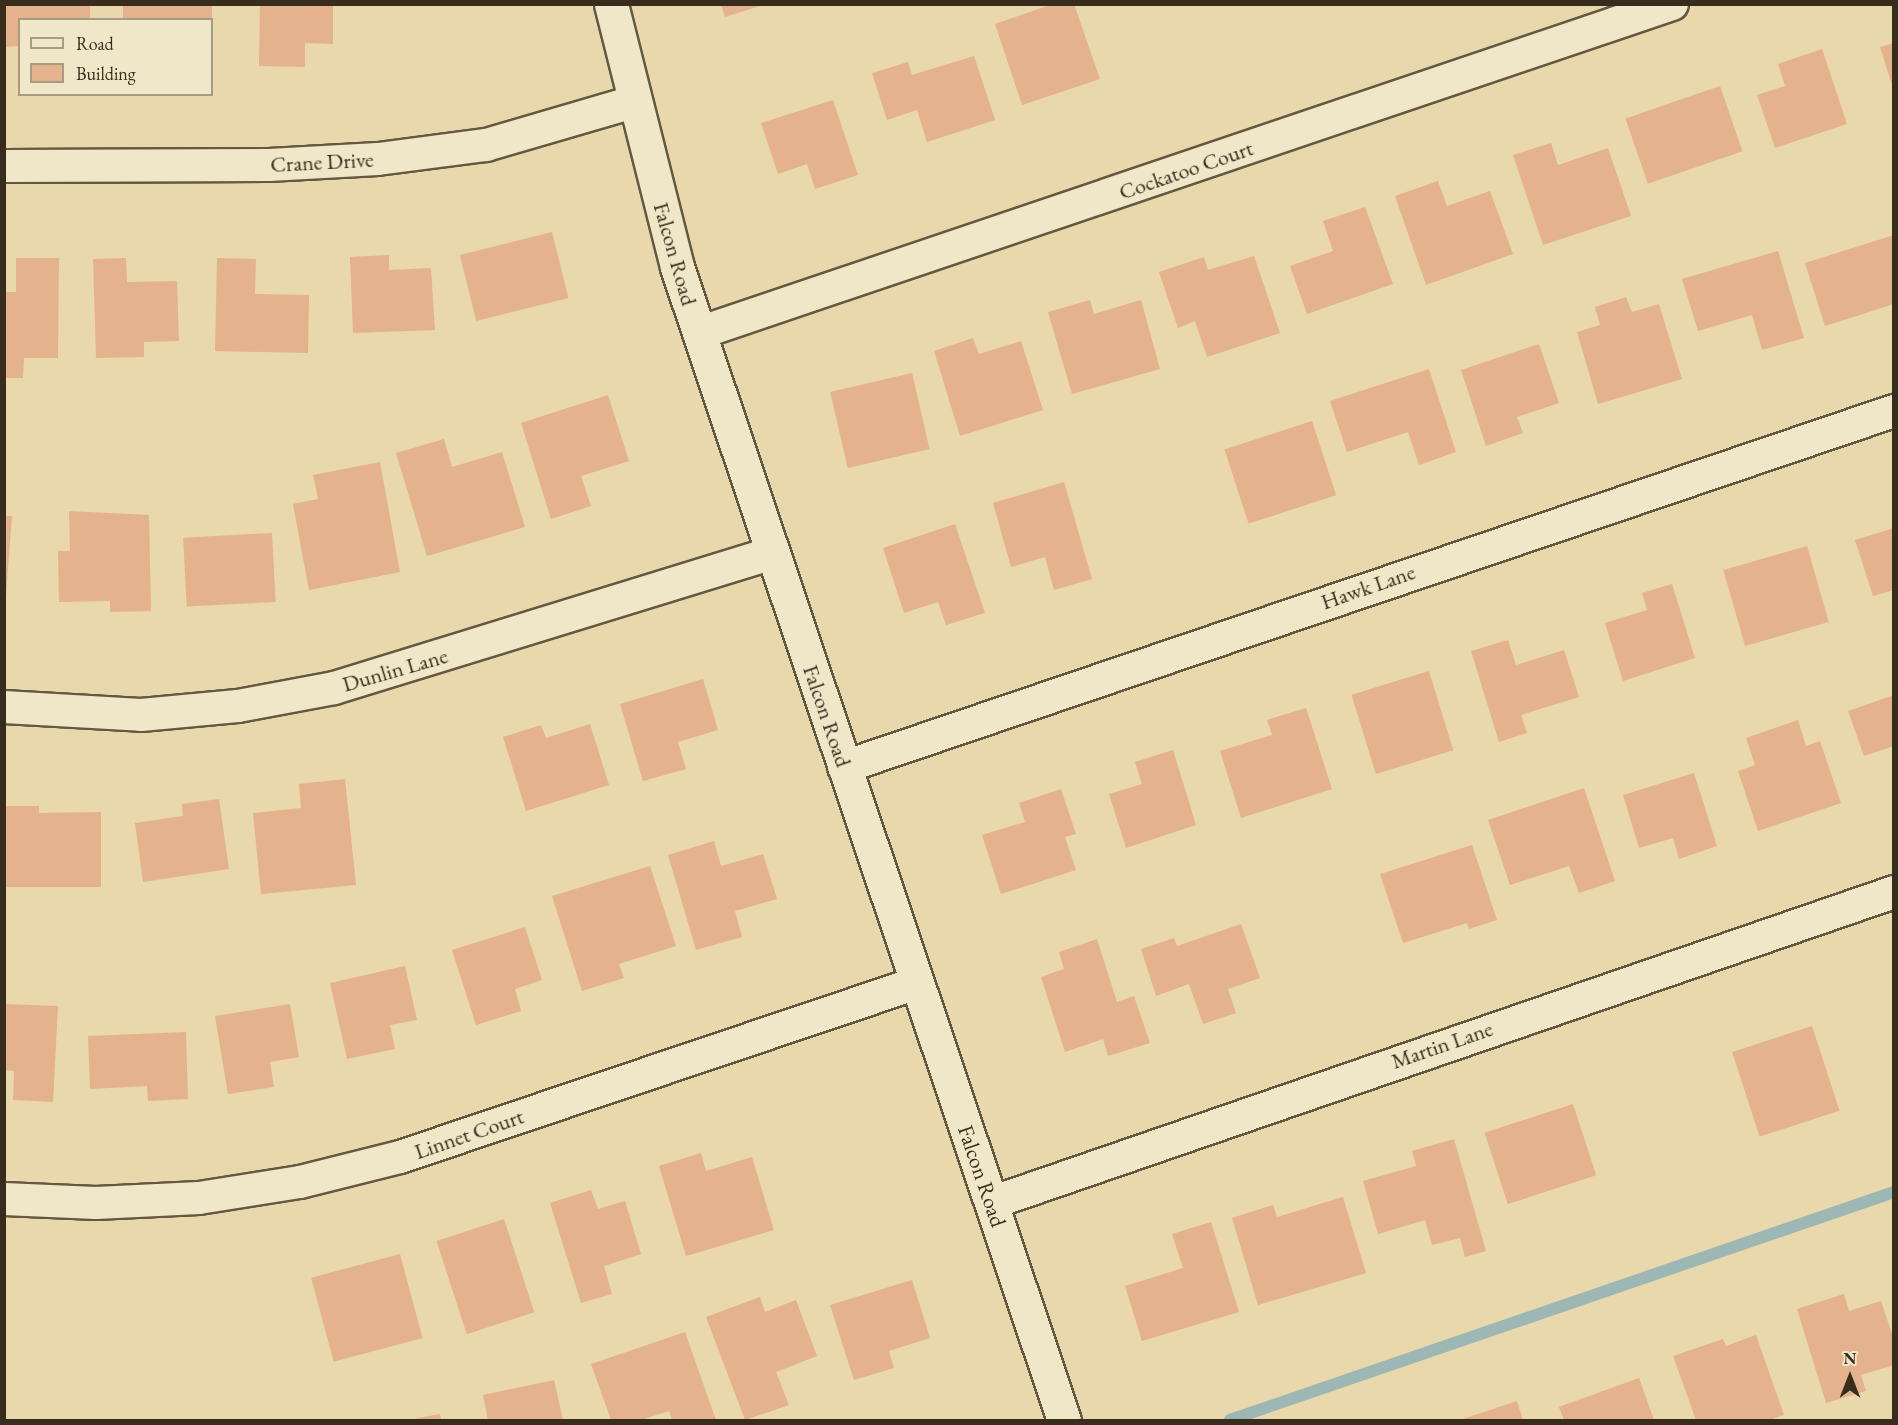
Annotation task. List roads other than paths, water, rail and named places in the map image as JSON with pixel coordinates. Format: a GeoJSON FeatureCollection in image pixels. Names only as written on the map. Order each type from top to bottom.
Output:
{"type":"FeatureCollection","features":[{"type":"Feature","properties":{"kind":"street","name":"Falcon Road"},"geometry":{"type":"LineString","coordinates":[[611,4],[633,102],[699,333],[991,1203],[1060,1419]]}},
{"type":"Feature","properties":{"kind":"street","name":"Cockatoo Court"},"geometry":{"type":"LineString","coordinates":[[699,333],[1672,4]]}},
{"type":"Feature","properties":{"kind":"street","name":"Crane Drive"},"geometry":{"type":"LineString","coordinates":[[4,166],[269,165],[378,159],[486,145],[633,102]]}},
{"type":"Feature","properties":{"kind":"street","name":"Hawk Lane"},"geometry":{"type":"LineString","coordinates":[[844,767],[1893,411]]}},
{"type":"Feature","properties":{"kind":"street","name":"Dunlin Lane"},"geometry":{"type":"LineString","coordinates":[[4,707],[141,714],[238,706],[334,688],[772,553]]}},
{"type":"Feature","properties":{"kind":"street","name":"Martin Lane"},"geometry":{"type":"LineString","coordinates":[[991,1203],[1893,892]]}},
{"type":"Feature","properties":{"kind":"street","name":"Linnet Court"},"geometry":{"type":"LineString","coordinates":[[4,1199],[96,1203],[153,1200],[300,1182],[400,1157],[917,983]]}},
{"type":"Feature","properties":{"kind":"waterway"},"geometry":{"type":"LineString","coordinates":[[1230,1420],[1894,1192]]}}]}
